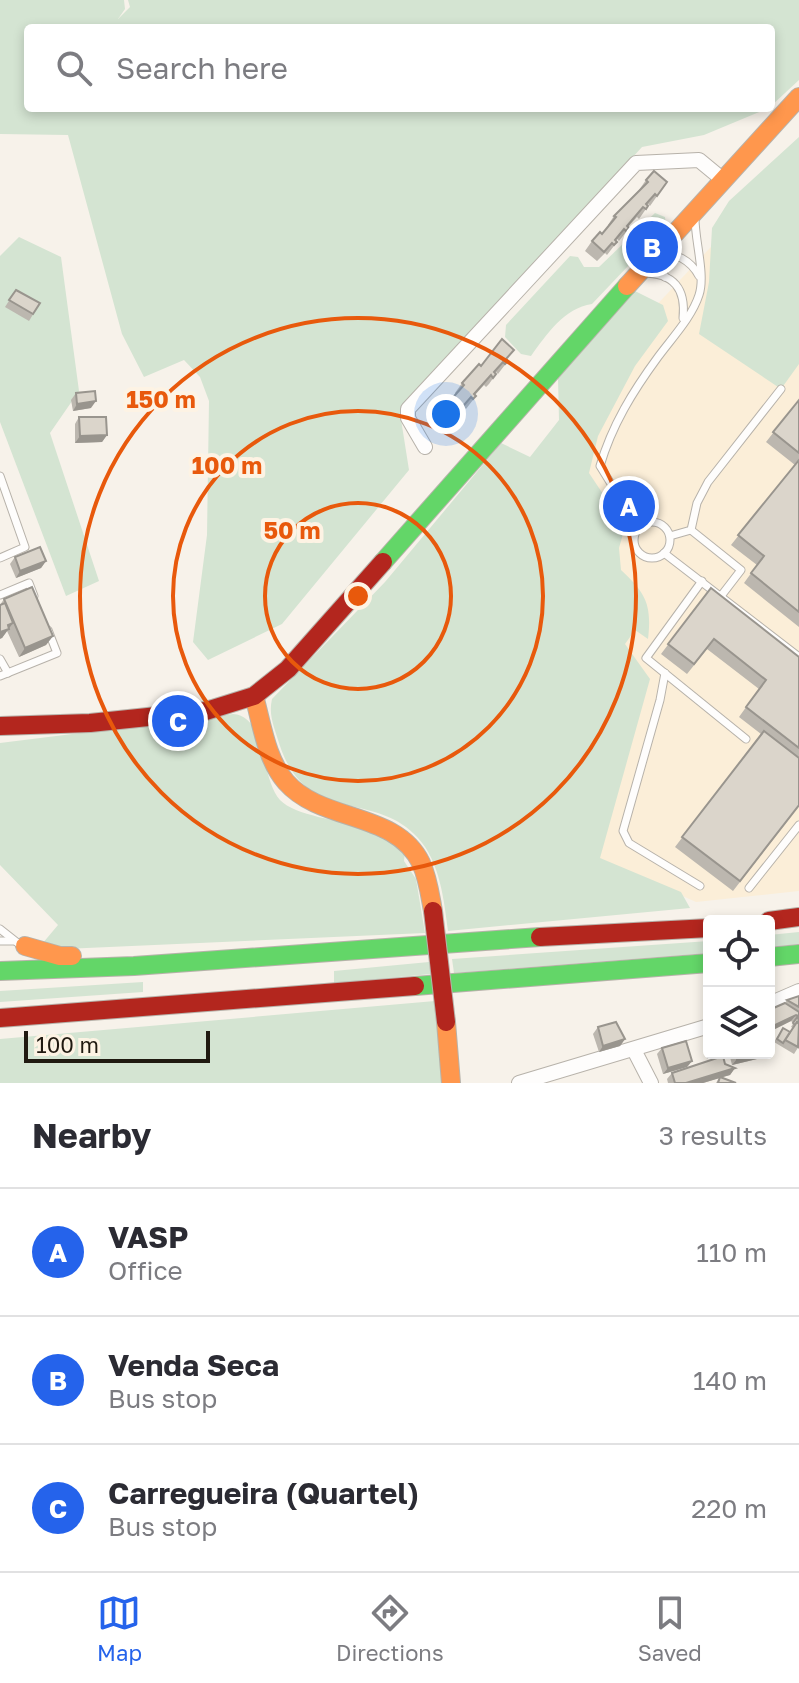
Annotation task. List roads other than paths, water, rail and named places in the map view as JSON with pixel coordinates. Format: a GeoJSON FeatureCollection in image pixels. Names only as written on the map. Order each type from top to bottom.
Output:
{"type":"FeatureCollection","features":[{"type":"Feature","properties":{"kind":"main road"},"geometry":{"type":"LineString","coordinates":[[0,726],[90,723],[178,715],[206,711],[254,696],[288,669],[722,179],[799,97]]}},
{"type":"Feature","properties":{"kind":"main road"},"geometry":{"type":"LineString","coordinates":[[254,696],[277,771],[289,785],[308,802],[391,829],[418,857],[433,911],[451,1083]]}},
{"type":"Feature","properties":{"kind":"main road"},"geometry":{"type":"LineString","coordinates":[[775,920],[799,917]]}},
{"type":"Feature","properties":{"kind":"main road"},"geometry":{"type":"LineString","coordinates":[[0,971],[134,966],[703,928]]}},
{"type":"Feature","properties":{"kind":"main road"},"geometry":{"type":"LineString","coordinates":[[19,944],[60,956],[108,956],[134,966]]}},
{"type":"Feature","properties":{"kind":"main road"},"geometry":{"type":"LineString","coordinates":[[775,956],[799,954]]}},
{"type":"Feature","properties":{"kind":"main road"},"geometry":{"type":"LineString","coordinates":[[0,1018],[703,963]]}},
{"type":"Feature","properties":{"kind":"street"},"geometry":{"type":"LineString","coordinates":[[425,447],[408,418],[408,409],[636,163],[699,160],[722,179]]}},
{"type":"Feature","properties":{"kind":"street"},"geometry":{"type":"LineString","coordinates":[[775,1001],[799,991]]}},
{"type":"Feature","properties":{"kind":"street"},"geometry":{"type":"LineString","coordinates":[[519,1083],[703,1028]]}},
{"type":"Feature","properties":{"kind":"street"},"geometry":{"type":"LineString","coordinates":[[634,1050],[651,1083]]}},
{"type":"Feature","properties":{"kind":"lane"},"geometry":{"type":"LineString","coordinates":[[646,523],[640,514],[621,500],[600,466],[609,436],[641,380],[699,295],[701,281],[696,209]]}},
{"type":"Feature","properties":{"kind":"lane"},"geometry":{"type":"LineString","coordinates":[[682,324],[684,302],[680,290],[665,277],[658,261],[658,252],[688,261],[701,281]]}},
{"type":"Feature","properties":{"kind":"lane"},"geometry":{"type":"LineString","coordinates":[[638,275],[648,273],[665,277]]}},
{"type":"Feature","properties":{"kind":"lane"},"geometry":{"type":"LineString","coordinates":[[684,302],[687,306],[693,305]]}},
{"type":"Feature","properties":{"kind":"lane"},"geometry":{"type":"LineString","coordinates":[[691,530],[697,503],[708,482],[781,389]]}},
{"type":"Feature","properties":{"kind":"lane"},"geometry":{"type":"LineString","coordinates":[[0,476],[25,547],[1,555]]}},
{"type":"Feature","properties":{"kind":"lane"},"geometry":{"type":"LineString","coordinates":[[658,522],[670,536],[668,549],[652,558],[636,549],[634,537],[640,526],[646,523],[658,522]]}},
{"type":"Feature","properties":{"kind":"lane"},"geometry":{"type":"LineString","coordinates":[[670,536],[691,530]]}},
{"type":"Feature","properties":{"kind":"lane"},"geometry":{"type":"LineString","coordinates":[[691,530],[741,570],[721,596]]}},
{"type":"Feature","properties":{"kind":"lane"},"geometry":{"type":"LineString","coordinates":[[664,553],[799,657]]}},
{"type":"Feature","properties":{"kind":"lane"},"geometry":{"type":"LineString","coordinates":[[702,581],[646,658],[746,739]]}},
{"type":"Feature","properties":{"kind":"lane"},"geometry":{"type":"LineString","coordinates":[[0,595],[29,583],[40,611]]}},
{"type":"Feature","properties":{"kind":"lane"},"geometry":{"type":"LineString","coordinates":[[0,659],[4,674],[57,653],[46,625]]}},
{"type":"Feature","properties":{"kind":"lane"},"geometry":{"type":"LineString","coordinates":[[665,673],[623,831],[629,843],[700,886]]}},
{"type":"Feature","properties":{"kind":"lane"},"geometry":{"type":"LineString","coordinates":[[749,888],[799,825]]}},
{"type":"Feature","properties":{"kind":"lane"},"geometry":{"type":"LineString","coordinates":[[0,929],[19,944]]}},
{"type":"Feature","properties":{"kind":"lane"},"geometry":{"type":"LineString","coordinates":[[0,941],[19,944]]}},
{"type":"Feature","properties":{"kind":"place","name":"Venda Seca"},"geometry":{"type":"Point","coordinates":[652,247]}},
{"type":"Feature","properties":{"kind":"place","name":"VASP"},"geometry":{"type":"Point","coordinates":[629,506]}},
{"type":"Feature","properties":{"kind":"place","name":"Carregueira (Quartel)"},"geometry":{"type":"Point","coordinates":[178,721]}}]}
